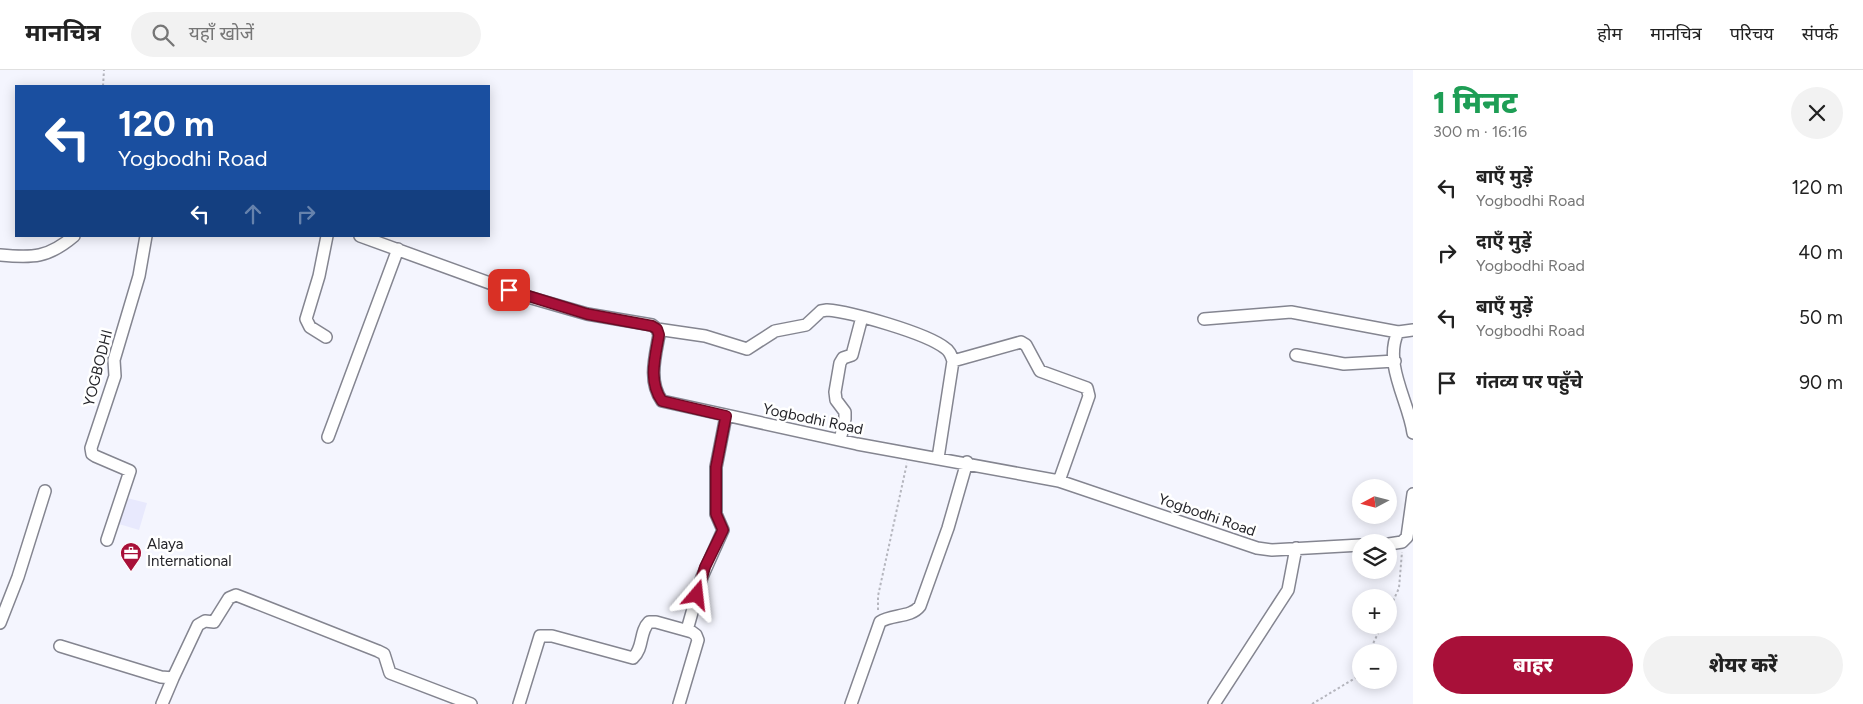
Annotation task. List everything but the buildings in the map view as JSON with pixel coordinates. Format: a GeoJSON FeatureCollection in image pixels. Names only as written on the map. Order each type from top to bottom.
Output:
{"type":"FeatureCollection","features":[{"type":"Feature","properties":{"kind":"street"},"geometry":{"type":"LineString","coordinates":[[0,255],[40,256],[62,247],[73,237]]}},
{"type":"Feature","properties":{"kind":"street","name":"YOGBODHI"},"geometry":{"type":"LineString","coordinates":[[107,540],[130,472],[92,454],[92,448],[115,376],[114,360],[139,276],[146,237]]}},
{"type":"Feature","properties":{"kind":"street"},"geometry":{"type":"LineString","coordinates":[[326,337],[310,327],[306,319],[319,276],[327,237]]}},
{"type":"Feature","properties":{"kind":"street"},"geometry":{"type":"LineString","coordinates":[[363,237],[528,297],[587,314],[652,326],[657,329],[705,336],[746,349],[775,330],[806,325],[821,311],[836,310],[884,322],[941,345],[950,353],[953,361],[938,458]]}},
{"type":"Feature","properties":{"kind":"street"},"geometry":{"type":"LineString","coordinates":[[328,437],[398,249]]}},
{"type":"Feature","properties":{"kind":"street"},"geometry":{"type":"LineString","coordinates":[[1204,319],[1291,312],[1398,332],[1413,330]]}},
{"type":"Feature","properties":{"kind":"street"},"geometry":{"type":"LineString","coordinates":[[840,440],[845,412],[836,400],[840,363],[843,358],[852,355],[862,317]]}},
{"type":"Feature","properties":{"kind":"street","name":"Yogbodhi Road"},"geometry":{"type":"LineString","coordinates":[[657,329],[659,335],[653,377],[657,395],[662,401],[840,440],[910,454],[967,462],[1059,481],[1257,548],[1272,550],[1352,545]]}},
{"type":"Feature","properties":{"kind":"street"},"geometry":{"type":"LineString","coordinates":[[1398,332],[1394,340],[1398,384],[1413,433]]}},
{"type":"Feature","properties":{"kind":"street"},"geometry":{"type":"LineString","coordinates":[[953,361],[1021,342],[1026,345],[1040,371],[1046,376],[1087,388],[1089,396],[1059,481]]}},
{"type":"Feature","properties":{"kind":"street"},"geometry":{"type":"LineString","coordinates":[[1296,356],[1344,364],[1395,361]]}},
{"type":"Feature","properties":{"kind":"street"},"geometry":{"type":"LineString","coordinates":[[687,630],[702,577],[723,530],[716,514],[716,467],[726,416]]}},
{"type":"Feature","properties":{"kind":"street"},"geometry":{"type":"LineString","coordinates":[[851,704],[880,622],[884,619],[916,611],[920,606],[948,528],[967,462]]}},
{"type":"Feature","properties":{"kind":"street"},"geometry":{"type":"LineString","coordinates":[[0,623],[18,577],[45,491]]}},
{"type":"Feature","properties":{"kind":"street"},"geometry":{"type":"LineString","coordinates":[[1397,543],[1402,542],[1407,537],[1413,494]]}},
{"type":"Feature","properties":{"kind":"street"},"geometry":{"type":"LineString","coordinates":[[1214,704],[1288,590],[1296,548]]}},
{"type":"Feature","properties":{"kind":"street"},"geometry":{"type":"LineString","coordinates":[[162,704],[198,625],[205,621],[214,622],[228,598],[236,595],[378,651],[384,654],[390,673],[471,704]]}},
{"type":"Feature","properties":{"kind":"street"},"geometry":{"type":"LineString","coordinates":[[519,704],[540,636],[552,636],[633,658],[638,653],[645,626],[649,622],[687,630],[696,635],[698,640],[679,704]]}},
{"type":"Feature","properties":{"kind":"street"},"geometry":{"type":"LineString","coordinates":[[60,646],[161,677],[173,678]]}},
{"type":"Feature","properties":{"kind":"path"},"geometry":{"type":"LineString","coordinates":[[103,85],[104,70]]}},
{"type":"Feature","properties":{"kind":"path"},"geometry":{"type":"LineString","coordinates":[[880,622],[878,596],[910,454]]}},
{"type":"Feature","properties":{"kind":"path"},"geometry":{"type":"LineString","coordinates":[[1397,592],[1399,588],[1402,542]]}},
{"type":"Feature","properties":{"kind":"path"},"geometry":{"type":"LineString","coordinates":[[1312,704],[1352,680]]}},
{"type":"Feature","properties":{"kind":"shaded area"},"geometry":{"type":"Polygon","coordinates":[[[127,498],[147,503],[139,530],[119,524],[127,498]]]}},
{"type":"Feature","properties":{"kind":"place","name":"Alaya International"},"geometry":{"type":"Point","coordinates":[131,572]}},
{"type":"Feature","properties":{"kind":"route"},"geometry":{"type":"LineString","coordinates":[[509,290],[587,314],[652,326],[657,329],[659,335],[653,377],[657,395],[662,401],[726,416],[716,460],[716,514],[723,530],[705,567],[697,595]]}}]}
